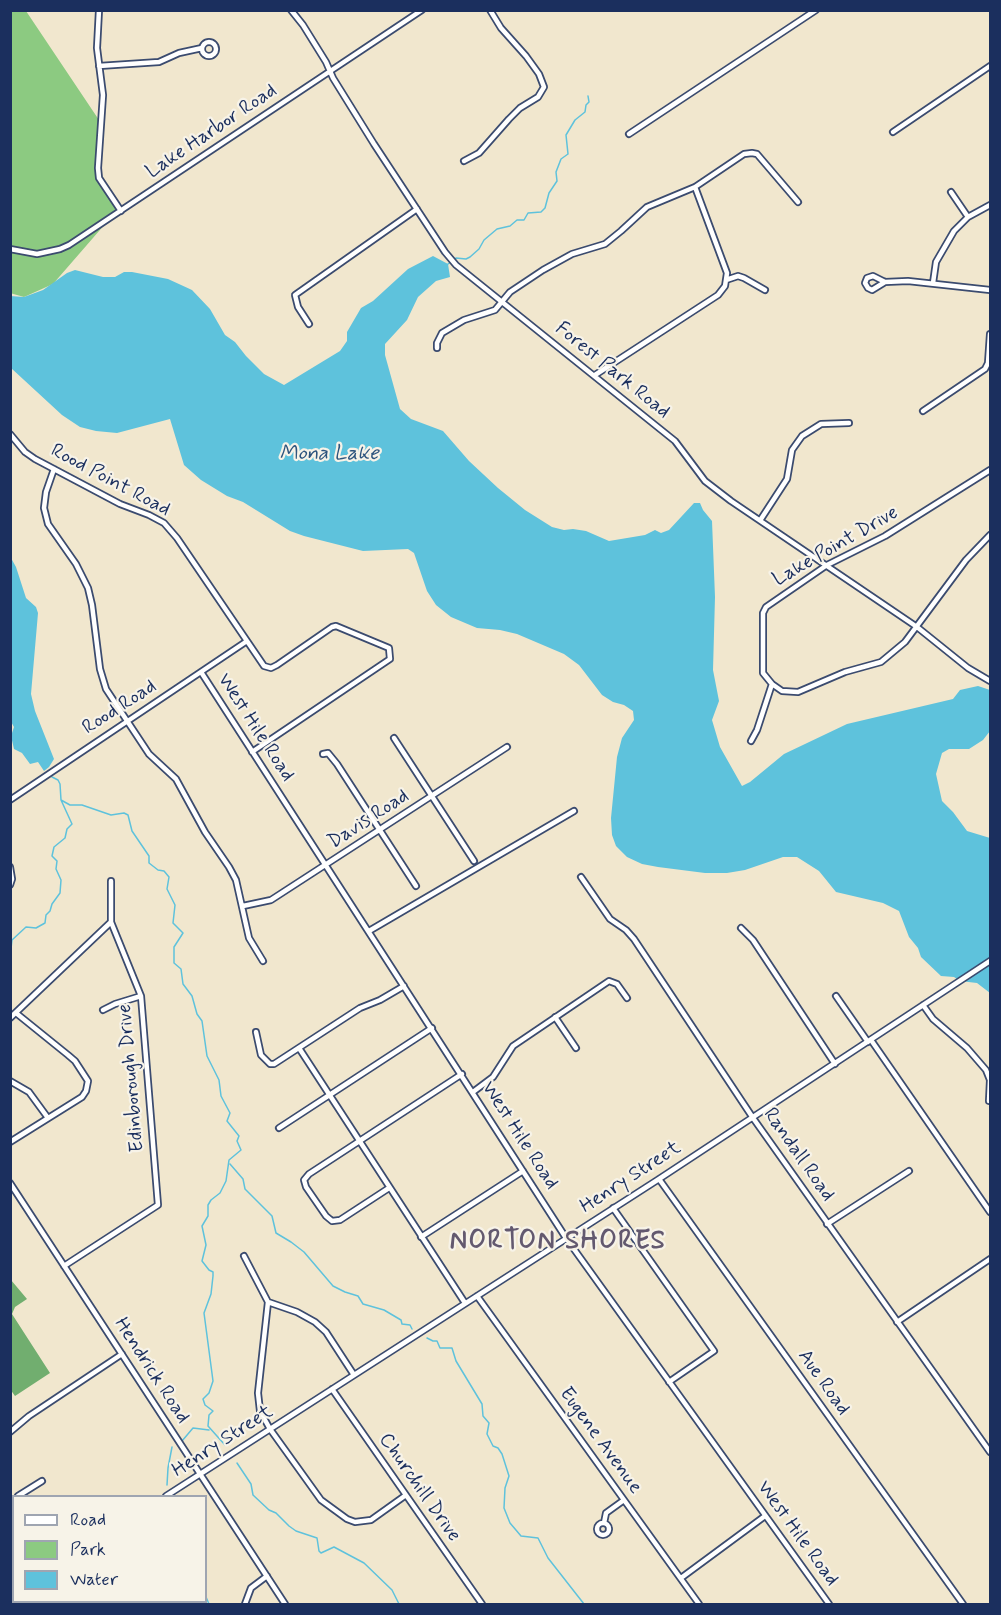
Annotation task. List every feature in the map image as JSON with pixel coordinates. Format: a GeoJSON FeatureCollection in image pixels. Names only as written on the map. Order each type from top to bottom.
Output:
{"type":"FeatureCollection","features":[{"type":"Feature","properties":{"kind":"street"},"geometry":{"type":"LineString","coordinates":[[99,10],[97,48],[103,95],[99,178],[121,211]]}},
{"type":"Feature","properties":{"kind":"street","name":"Forest Park Road"},"geometry":{"type":"LineString","coordinates":[[291,10],[303,25],[326,62],[329,72],[417,209],[456,265],[678,443],[705,481],[917,627],[968,668],[990,681]]}},
{"type":"Feature","properties":{"kind":"street","name":"Lake Harbor Road"},"geometry":{"type":"LineString","coordinates":[[10,249],[37,254],[60,249],[121,211],[423,10]]}},
{"type":"Feature","properties":{"kind":"street"},"geometry":{"type":"LineString","coordinates":[[464,161],[479,153],[508,119],[538,97],[544,87],[539,74],[501,28],[490,10]]}},
{"type":"Feature","properties":{"kind":"street"},"geometry":{"type":"LineString","coordinates":[[629,134],[816,10]]}},
{"type":"Feature","properties":{"kind":"street"},"geometry":{"type":"LineString","coordinates":[[99,66],[159,62],[180,53],[202,48]]}},
{"type":"Feature","properties":{"kind":"street"},"geometry":{"type":"LineString","coordinates":[[893,132],[990,66]]}},
{"type":"Feature","properties":{"kind":"street"},"geometry":{"type":"LineString","coordinates":[[437,348],[442,333],[464,320],[495,310],[510,292],[552,264],[572,254],[605,244],[647,207],[694,187],[744,154],[758,154],[798,202]]}},
{"type":"Feature","properties":{"kind":"street"},"geometry":{"type":"LineString","coordinates":[[595,375],[718,295],[725,286],[727,273],[694,187]]}},
{"type":"Feature","properties":{"kind":"street"},"geometry":{"type":"LineString","coordinates":[[951,192],[968,217]]}},
{"type":"Feature","properties":{"kind":"street"},"geometry":{"type":"LineString","coordinates":[[933,283],[936,262],[954,231],[968,217],[990,205]]}},
{"type":"Feature","properties":{"kind":"street"},"geometry":{"type":"LineString","coordinates":[[309,324],[298,307],[295,295],[417,209]]}},
{"type":"Feature","properties":{"kind":"street"},"geometry":{"type":"LineString","coordinates":[[726,280],[738,276],[765,290]]}},
{"type":"Feature","properties":{"kind":"street"},"geometry":{"type":"LineString","coordinates":[[885,282],[933,283],[990,290]]}},
{"type":"Feature","properties":{"kind":"street"},"geometry":{"type":"LineString","coordinates":[[923,411],[985,369],[988,363],[990,334]]}},
{"type":"Feature","properties":{"kind":"street"},"geometry":{"type":"LineString","coordinates":[[761,519],[787,479],[792,450],[802,436],[821,424],[849,423]]}},
{"type":"Feature","properties":{"kind":"street","name":"Rood Point Road"},"geometry":{"type":"LineString","coordinates":[[10,434],[25,452],[54,469],[120,504],[149,514],[164,523],[177,537],[264,666],[271,668],[277,665],[336,626],[389,648],[390,659],[252,752]]}},
{"type":"Feature","properties":{"kind":"street"},"geometry":{"type":"LineString","coordinates":[[54,469],[45,492],[44,508],[48,524],[76,564],[88,588],[103,681],[126,722],[149,754],[176,779],[205,832],[236,880],[249,938],[263,961]]}},
{"type":"Feature","properties":{"kind":"street","name":"Lake Point Drive"},"geometry":{"type":"LineString","coordinates":[[772,684],[762,668],[766,607],[827,565],[885,536],[990,470]]}},
{"type":"Feature","properties":{"kind":"street"},"geometry":{"type":"LineString","coordinates":[[751,741],[757,730],[772,684],[782,691],[798,692],[845,672],[881,662],[897,650],[917,627],[942,590],[990,535]]}},
{"type":"Feature","properties":{"kind":"street","name":"Rood Road"},"geometry":{"type":"LineString","coordinates":[[10,801],[247,641]]}},
{"type":"Feature","properties":{"kind":"street","name":"West Hile Road"},"geometry":{"type":"LineString","coordinates":[[201,672],[566,1238],[828,1605]]}},
{"type":"Feature","properties":{"kind":"street"},"geometry":{"type":"LineString","coordinates":[[394,738],[474,861]]}},
{"type":"Feature","properties":{"kind":"street","name":"Davis Road"},"geometry":{"type":"LineString","coordinates":[[243,906],[268,902],[507,747]]}},
{"type":"Feature","properties":{"kind":"street"},"geometry":{"type":"LineString","coordinates":[[323,754],[328,753],[337,764],[416,886]]}},
{"type":"Feature","properties":{"kind":"street"},"geometry":{"type":"LineString","coordinates":[[369,931],[574,811]]}},
{"type":"Feature","properties":{"kind":"street"},"geometry":{"type":"LineString","coordinates":[[10,867],[12,879],[10,885]]}},
{"type":"Feature","properties":{"kind":"street","name":"Randall Road"},"geometry":{"type":"LineString","coordinates":[[581,877],[612,922],[626,930],[634,939],[753,1118],[990,1452]]}},
{"type":"Feature","properties":{"kind":"street","name":"Edinborough Drive"},"geometry":{"type":"LineString","coordinates":[[64,1266],[158,1205],[141,996],[111,922],[111,881]]}},
{"type":"Feature","properties":{"kind":"street"},"geometry":{"type":"LineString","coordinates":[[10,1018],[111,922]]}},
{"type":"Feature","properties":{"kind":"street"},"geometry":{"type":"LineString","coordinates":[[741,928],[753,940],[835,1064]]}},
{"type":"Feature","properties":{"kind":"street","name":"Henry Street"},"geometry":{"type":"LineString","coordinates":[[169,1495],[753,1118],[990,961]]}},
{"type":"Feature","properties":{"kind":"street"},"geometry":{"type":"LineString","coordinates":[[473,1092],[493,1077],[513,1046],[609,981],[617,984],[627,998]]}},
{"type":"Feature","properties":{"kind":"street"},"geometry":{"type":"LineString","coordinates":[[256,1032],[261,1055],[270,1064],[274,1064],[360,1008],[404,986]]}},
{"type":"Feature","properties":{"kind":"street"},"geometry":{"type":"LineString","coordinates":[[103,1010],[141,996]]}},
{"type":"Feature","properties":{"kind":"street"},"geometry":{"type":"LineString","coordinates":[[836,996],[990,1212]]}},
{"type":"Feature","properties":{"kind":"street"},"geometry":{"type":"LineString","coordinates":[[923,1005],[933,1019],[967,1048],[986,1070],[990,1080],[988,1101]]}},
{"type":"Feature","properties":{"kind":"street"},"geometry":{"type":"LineString","coordinates":[[10,1142],[82,1097],[88,1081],[75,1061],[16,1013]]}},
{"type":"Feature","properties":{"kind":"street"},"geometry":{"type":"LineString","coordinates":[[555,1017],[576,1048]]}},
{"type":"Feature","properties":{"kind":"street"},"geometry":{"type":"LineString","coordinates":[[279,1128],[432,1028]]}},
{"type":"Feature","properties":{"kind":"street"},"geometry":{"type":"LineString","coordinates":[[299,1048],[465,1303]]}},
{"type":"Feature","properties":{"kind":"street"},"geometry":{"type":"LineString","coordinates":[[389,1188],[340,1220],[332,1221],[306,1187],[304,1180],[309,1174],[462,1074]]}},
{"type":"Feature","properties":{"kind":"street"},"geometry":{"type":"LineString","coordinates":[[10,1081],[29,1092],[48,1118]]}},
{"type":"Feature","properties":{"kind":"street"},"geometry":{"type":"LineString","coordinates":[[421,1236],[523,1171]]}},
{"type":"Feature","properties":{"kind":"street"},"geometry":{"type":"LineString","coordinates":[[827,1224],[909,1171]]}},
{"type":"Feature","properties":{"kind":"street","name":"Aue Road"},"geometry":{"type":"LineString","coordinates":[[659,1179],[963,1605]]}},
{"type":"Feature","properties":{"kind":"street","name":"Hendrick Road"},"geometry":{"type":"LineString","coordinates":[[10,1183],[285,1605]]}},
{"type":"Feature","properties":{"kind":"street"},"geometry":{"type":"LineString","coordinates":[[613,1208],[714,1351],[669,1382]]}},
{"type":"Feature","properties":{"kind":"street"},"geometry":{"type":"LineString","coordinates":[[244,1256],[268,1302],[258,1392],[260,1411],[270,1429],[321,1500],[347,1520],[356,1522],[371,1520],[406,1495]]}},
{"type":"Feature","properties":{"kind":"street"},"geometry":{"type":"LineString","coordinates":[[897,1322],[990,1259]]}},
{"type":"Feature","properties":{"kind":"street","name":"Eugene Avenue"},"geometry":{"type":"LineString","coordinates":[[477,1296],[699,1605]]}},
{"type":"Feature","properties":{"kind":"street"},"geometry":{"type":"LineString","coordinates":[[268,1302],[297,1312],[315,1322],[326,1332],[354,1375]]}},
{"type":"Feature","properties":{"kind":"street"},"geometry":{"type":"LineString","coordinates":[[10,1432],[29,1416],[122,1354]]}},
{"type":"Feature","properties":{"kind":"street","name":"Churchill Drive"},"geometry":{"type":"LineString","coordinates":[[332,1389],[482,1605]]}},
{"type":"Feature","properties":{"kind":"street"},"geometry":{"type":"LineString","coordinates":[[985,1445],[990,1441]]}},
{"type":"Feature","properties":{"kind":"street"},"geometry":{"type":"LineString","coordinates":[[21,1495],[42,1481]]}},
{"type":"Feature","properties":{"kind":"street"},"geometry":{"type":"LineString","coordinates":[[604,1523],[606,1513],[624,1500]]}},
{"type":"Feature","properties":{"kind":"street"},"geometry":{"type":"LineString","coordinates":[[681,1578],[765,1516]]}},
{"type":"Feature","properties":{"kind":"street"},"geometry":{"type":"LineString","coordinates":[[245,1605],[251,1588],[267,1576]]}},
{"type":"Feature","properties":{"kind":"green space"},"geometry":{"type":"Polygon","coordinates":[[[10,11],[26,11],[101,123],[99,178],[119,208],[53,284],[24,297],[10,293],[10,11]]]}},
{"type":"Feature","properties":{"kind":"green space"},"geometry":{"type":"Polygon","coordinates":[[[11,1280],[27,1299],[15,1307],[12,1314],[50,1373],[15,1396],[10,1389],[11,1280]]]}},
{"type":"Feature","properties":{"kind":"water","name":"Mona Lake"},"geometry":{"type":"Polygon","coordinates":[[[433,256],[448,264],[450,277],[436,281],[418,297],[407,320],[385,344],[385,355],[400,409],[411,419],[443,431],[469,461],[498,488],[525,510],[552,527],[586,531],[609,541],[645,535],[655,530],[661,533],[669,530],[694,503],[700,503],[712,521],[715,597],[713,670],[719,701],[712,720],[720,747],[742,786],[784,754],[847,724],[953,699],[960,690],[978,686],[990,690],[990,731],[983,740],[969,749],[949,749],[942,753],[936,774],[942,801],[967,831],[990,838],[990,993],[977,983],[941,976],[921,957],[918,948],[909,937],[899,911],[883,903],[836,892],[819,871],[797,857],[783,857],[745,870],[705,873],[642,864],[627,857],[616,846],[612,835],[611,818],[617,757],[622,738],[634,720],[633,711],[602,695],[579,665],[564,654],[517,634],[477,628],[451,617],[436,605],[427,591],[414,553],[408,549],[363,551],[304,536],[290,531],[243,502],[227,496],[201,480],[184,465],[170,419],[117,433],[80,427],[62,415],[11,368],[10,296],[24,297],[43,290],[75,270],[103,277],[115,277],[124,272],[132,272],[168,279],[192,290],[210,309],[225,335],[235,342],[264,374],[284,385],[340,351],[347,341],[347,332],[361,308],[373,301],[408,269],[433,256]]]}},
{"type":"Feature","properties":{"kind":"water"},"geometry":{"type":"Polygon","coordinates":[[[11,558],[26,598],[36,607],[38,613],[31,694],[35,711],[54,759],[44,771],[38,762],[30,764],[22,753],[14,749],[11,736],[14,727],[10,720],[11,558]]]}},
{"type":"Feature","properties":{"kind":"waterway"},"geometry":{"type":"LineString","coordinates":[[448,264],[456,258],[470,257],[497,229],[510,226],[517,220],[524,220],[528,213],[541,212],[545,208],[549,193],[557,181],[556,172],[561,159],[568,154],[566,135],[575,120],[585,112],[589,102],[588,96]]}},
{"type":"Feature","properties":{"kind":"waterway"},"geometry":{"type":"LineString","coordinates":[[10,957],[12,940],[26,927],[36,928],[45,923],[46,915],[60,893],[61,880],[56,869],[57,861],[52,856],[54,847],[65,838],[67,829],[72,824],[61,800],[60,784],[52,777]]}},
{"type":"Feature","properties":{"kind":"waterway"},"geometry":{"type":"LineString","coordinates":[[61,800],[70,805],[82,805],[111,815],[124,813],[128,815],[132,831],[149,856],[149,863],[158,870],[164,871],[169,877],[167,889],[175,905],[173,923],[183,933],[174,947],[174,963],[181,969],[183,984],[192,996],[197,1014],[202,1021],[207,1056],[219,1080],[221,1096],[230,1113],[227,1121],[239,1136],[237,1141],[241,1150],[229,1160],[226,1181],[220,1193],[208,1205],[208,1216],[202,1226],[206,1245],[202,1261],[213,1272],[211,1294],[204,1313],[213,1381],[209,1393],[203,1399],[205,1405],[213,1411],[209,1415],[208,1426],[225,1445]]}},
{"type":"Feature","properties":{"kind":"waterway"},"geometry":{"type":"LineString","coordinates":[[230,1164],[243,1179],[245,1189],[272,1216],[276,1233],[304,1252],[333,1286],[358,1296],[363,1304],[384,1310],[401,1320],[402,1324],[410,1325],[412,1329]]}},
{"type":"Feature","properties":{"kind":"waterway"},"geometry":{"type":"LineString","coordinates":[[427,1338],[437,1341],[440,1348],[452,1348],[456,1361],[482,1404],[483,1416],[489,1423],[487,1434],[493,1446],[498,1448],[502,1454],[509,1476],[505,1488],[504,1508],[510,1523],[521,1536],[538,1538],[548,1558],[584,1604]]}},
{"type":"Feature","properties":{"kind":"waterway"},"geometry":{"type":"LineString","coordinates":[[182,1441],[193,1428],[209,1430]]}},
{"type":"Feature","properties":{"kind":"waterway"},"geometry":{"type":"LineString","coordinates":[[167,1485],[172,1447]]}},
{"type":"Feature","properties":{"kind":"waterway"},"geometry":{"type":"LineString","coordinates":[[237,1463],[251,1484],[253,1495],[269,1510],[276,1513],[296,1531],[317,1538],[321,1553],[334,1547],[364,1563],[392,1590],[399,1604]]}},
{"type":"Feature","properties":{"kind":"waterway"},"geometry":{"type":"LineString","coordinates":[[207,1599],[209,1604]]}},
{"type":"Feature","properties":{"kind":"district","name":"NORTON SHORES"},"geometry":{"type":"Point","coordinates":[558,1243]}}]}
